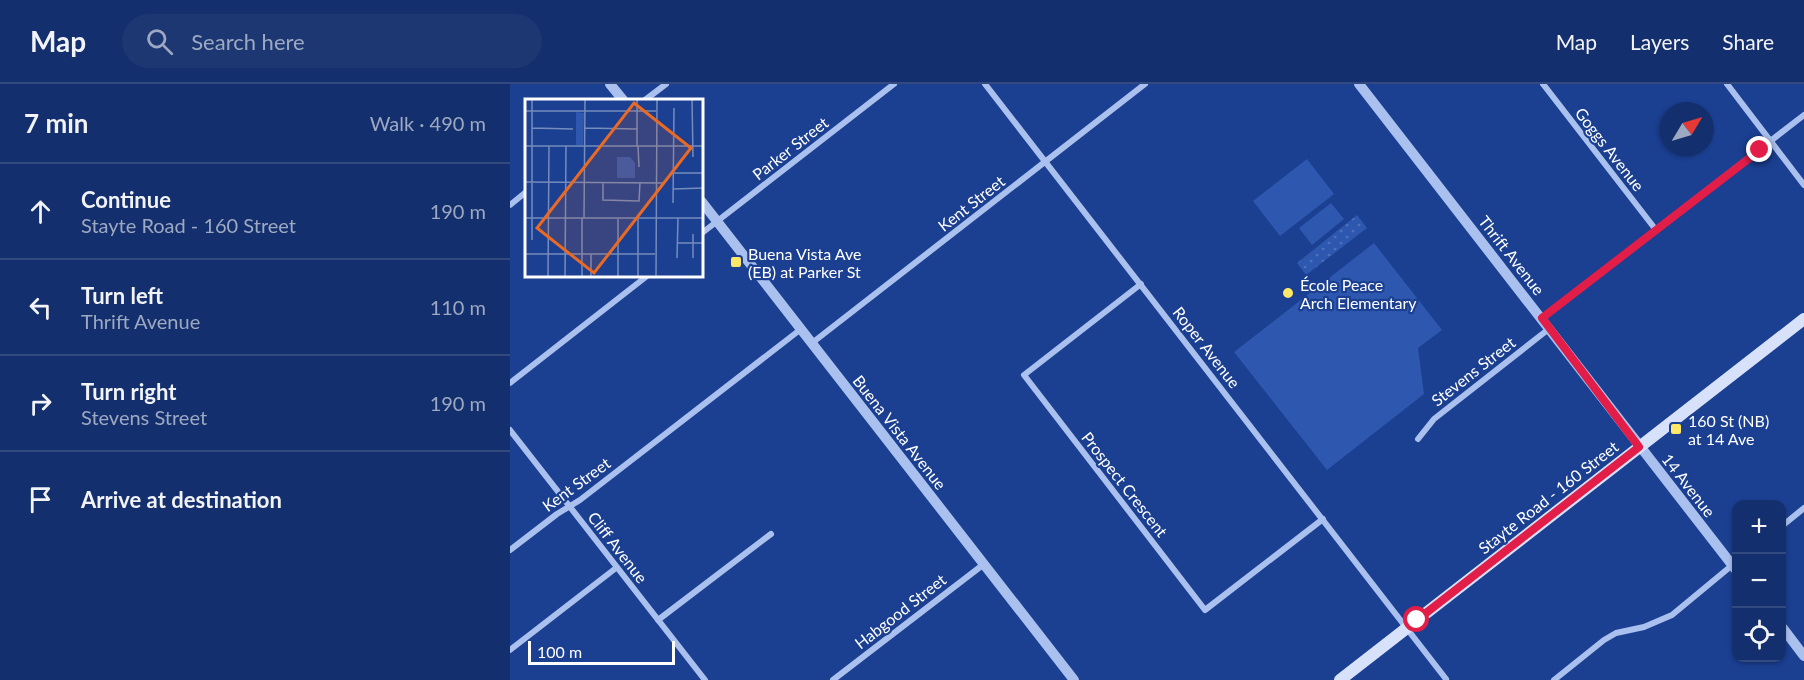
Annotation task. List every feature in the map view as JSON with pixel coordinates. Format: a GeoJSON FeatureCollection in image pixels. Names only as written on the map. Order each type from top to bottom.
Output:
{"type":"FeatureCollection","features":[{"type":"Feature","properties":{"kind":"main road","name":"Stayte Road - 160 Street"},"geometry":{"type":"LineString","coordinates":[[1340,680],[1804,319]]}},
{"type":"Feature","properties":{"kind":"street"},"geometry":{"type":"LineString","coordinates":[[610,84],[622,99]]}},
{"type":"Feature","properties":{"kind":"street"},"geometry":{"type":"LineString","coordinates":[[646,99],[666,84]]}},
{"type":"Feature","properties":{"kind":"street","name":"Parker Street"},"geometry":{"type":"LineString","coordinates":[[704,231],[894,84]]}},
{"type":"Feature","properties":{"kind":"street","name":"Roper Avenue"},"geometry":{"type":"LineString","coordinates":[[985,84],[1446,679]]}},
{"type":"Feature","properties":{"kind":"street","name":"Kent Street"},"geometry":{"type":"LineString","coordinates":[[812,343],[1146,84]]}},
{"type":"Feature","properties":{"kind":"street","name":"Thrift Avenue"},"geometry":{"type":"LineString","coordinates":[[1359,84],[1550,328],[1639,447]]}},
{"type":"Feature","properties":{"kind":"street","name":"Goggs Avenue"},"geometry":{"type":"LineString","coordinates":[[1542,84],[1656,230]]}},
{"type":"Feature","properties":{"kind":"street"},"geometry":{"type":"LineString","coordinates":[[1727,84],[1804,184]]}},
{"type":"Feature","properties":{"kind":"street"},"geometry":{"type":"LineString","coordinates":[[1542,318],[1804,115]]}},
{"type":"Feature","properties":{"kind":"street"},"geometry":{"type":"LineString","coordinates":[[510,205],[525,193]]}},
{"type":"Feature","properties":{"kind":"street","name":"Buena Vista Avenue"},"geometry":{"type":"LineString","coordinates":[[704,205],[1074,680]]}},
{"type":"Feature","properties":{"kind":"street"},"geometry":{"type":"LineString","coordinates":[[510,383],[644,278]]}},
{"type":"Feature","properties":{"kind":"street","name":"Prospect Crescent"},"geometry":{"type":"LineString","coordinates":[[1141,284],[1024,375],[1205,610],[1323,519]]}},
{"type":"Feature","properties":{"kind":"street","name":"Stevens Street"},"geometry":{"type":"LineString","coordinates":[[1418,439],[1434,419],[1550,328]]}},
{"type":"Feature","properties":{"kind":"street","name":"Kent Street"},"geometry":{"type":"LineString","coordinates":[[510,550],[801,329]]}},
{"type":"Feature","properties":{"kind":"street","name":"Cliff Avenue"},"geometry":{"type":"LineString","coordinates":[[510,430],[705,680]]}},
{"type":"Feature","properties":{"kind":"street","name":"14 Avenue"},"geometry":{"type":"LineString","coordinates":[[1639,447],[1732,562]]}},
{"type":"Feature","properties":{"kind":"street"},"geometry":{"type":"LineString","coordinates":[[1786,523],[1804,508]]}},
{"type":"Feature","properties":{"kind":"street"},"geometry":{"type":"LineString","coordinates":[[658,620],[771,534]]}},
{"type":"Feature","properties":{"kind":"street","name":"Habgood Street"},"geometry":{"type":"LineString","coordinates":[[833,680],[984,564]]}},
{"type":"Feature","properties":{"kind":"street"},"geometry":{"type":"LineString","coordinates":[[510,650],[616,568]]}},
{"type":"Feature","properties":{"kind":"street"},"geometry":{"type":"LineString","coordinates":[[1554,680],[1616,633],[1644,627],[1672,615],[1732,568]]}},
{"type":"Feature","properties":{"kind":"street"},"geometry":{"type":"LineString","coordinates":[[1786,632],[1804,656]]}},
{"type":"Feature","properties":{"kind":"shaded area"},"geometry":{"type":"Polygon","coordinates":[[[1307,159],[1334,194],[1280,236],[1253,201],[1307,159]]]}},
{"type":"Feature","properties":{"kind":"shaded area"},"geometry":{"type":"Polygon","coordinates":[[[1331,203],[1344,219],[1312,245],[1299,228],[1331,203]]]}},
{"type":"Feature","properties":{"kind":"shaded area"},"geometry":{"type":"Polygon","coordinates":[[[1357,215],[1367,228],[1306,275],[1297,263],[1357,215]]]}},
{"type":"Feature","properties":{"kind":"shaded area"},"geometry":{"type":"Polygon","coordinates":[[[1374,243],[1442,330],[1418,348],[1424,394],[1327,470],[1234,352],[1374,243]]]}},
{"type":"Feature","properties":{"kind":"place","name":"Buena Vista Ave (EB) at Parker St"},"geometry":{"type":"Point","coordinates":[736,262]}},
{"type":"Feature","properties":{"kind":"place","name":"École Peace Arch Elementary"},"geometry":{"type":"Point","coordinates":[1288,293]}},
{"type":"Feature","properties":{"kind":"place","name":"160 St (NB) at 14 Ave"},"geometry":{"type":"Point","coordinates":[1676,429]}},
{"type":"Feature","properties":{"kind":"route"},"geometry":{"type":"LineString","coordinates":[[1417,620],[1639,447],[1542,318],[1760,150]]}}]}
